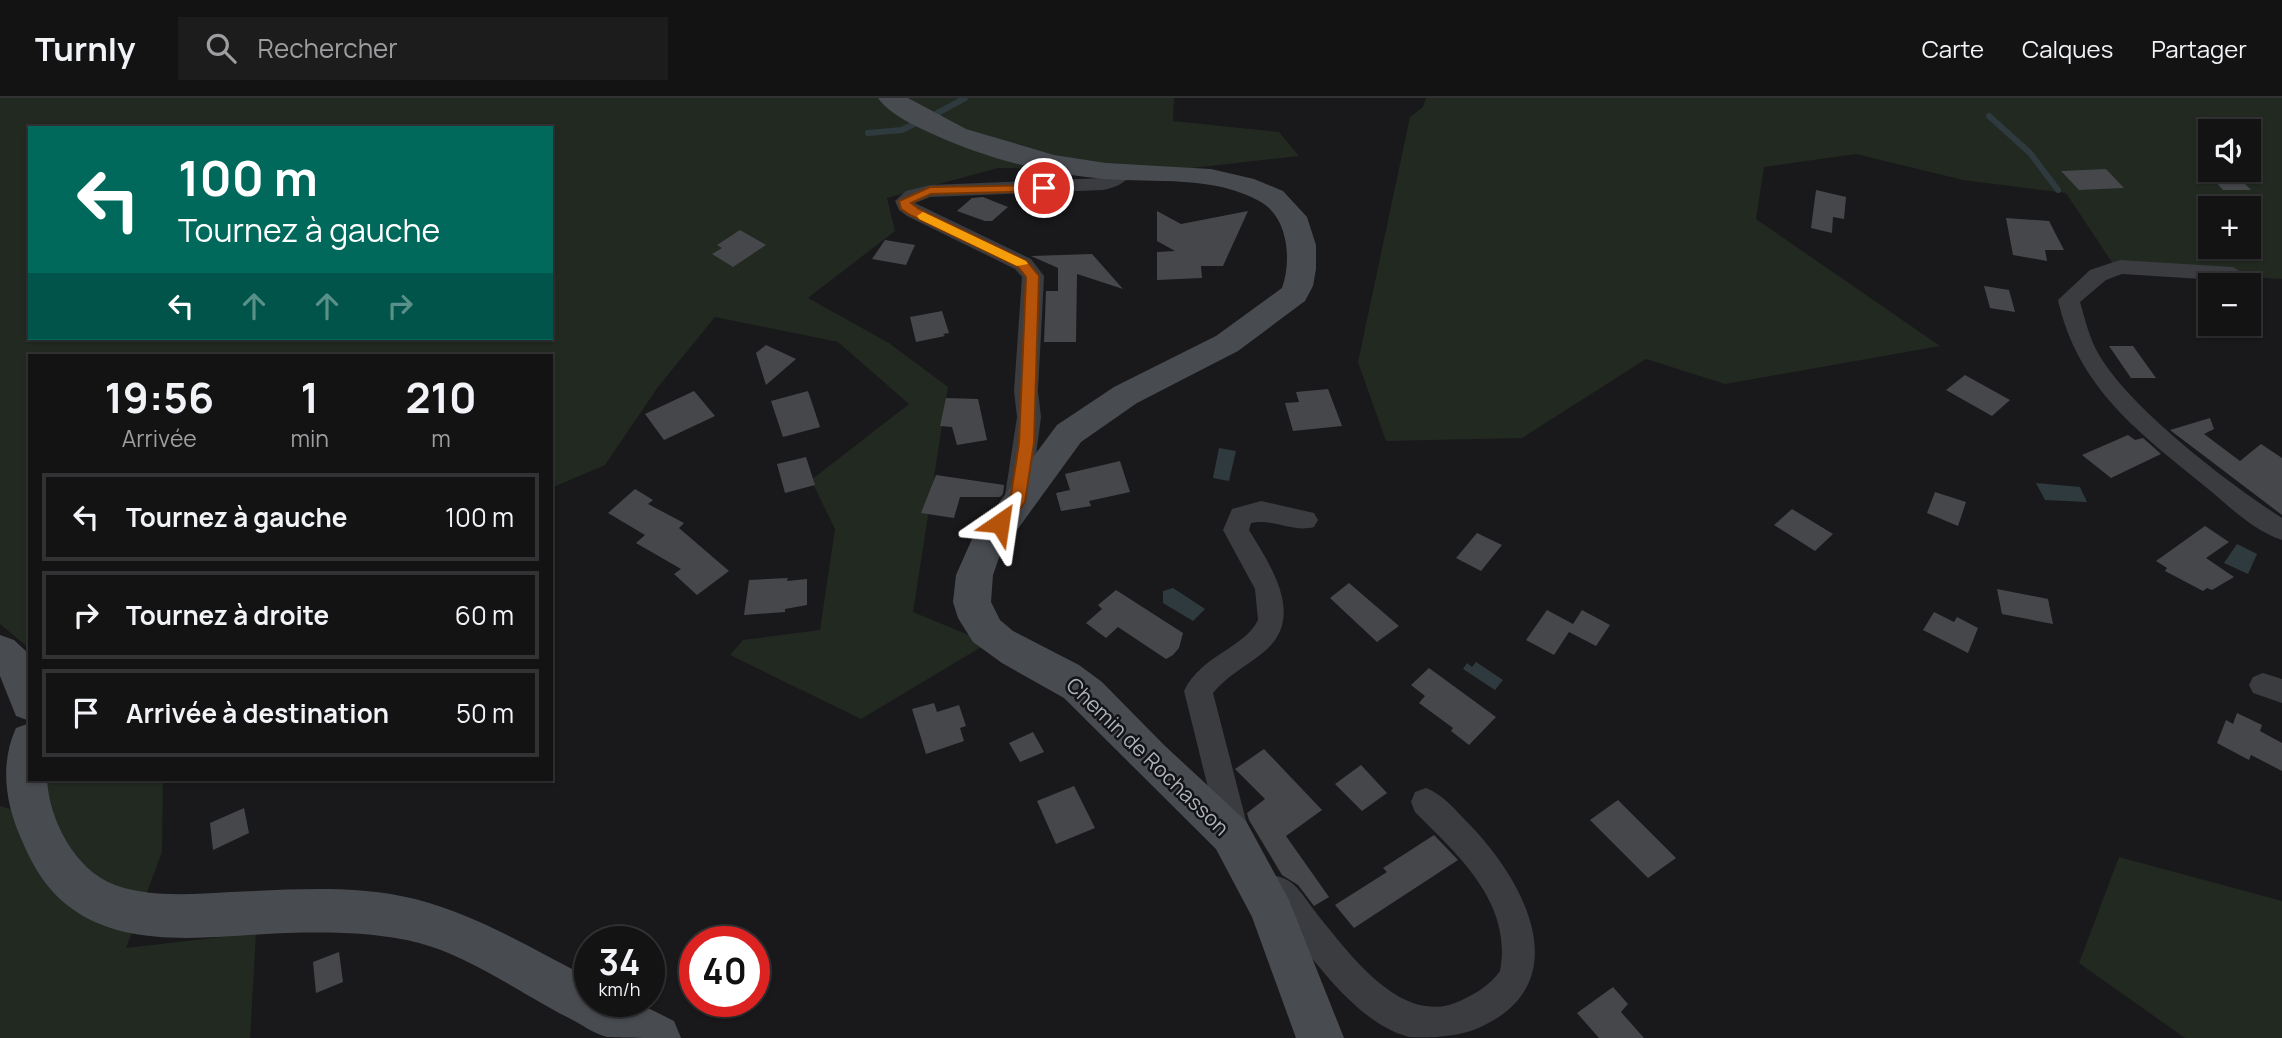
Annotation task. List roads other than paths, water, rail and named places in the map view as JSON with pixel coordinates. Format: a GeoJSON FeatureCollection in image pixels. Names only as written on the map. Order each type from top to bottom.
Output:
{"type":"FeatureCollection","features":[{"type":"Feature","properties":{"kind":"street","name":"Chemin de Rochasson"},"geometry":{"type":"LineString","coordinates":[[891,98],[920,119],[965,138],[1053,162],[1122,174],[1219,178],[1265,192],[1289,211],[1298,225],[1300,276],[1295,293],[1248,333],[1080,424],[1065,436],[1000,523],[978,566],[972,605],[980,621],[1007,647],[1044,664],[1077,685],[1236,840]]}},
{"type":"Feature","properties":{"kind":"street"},"geometry":{"type":"LineString","coordinates":[[1017,502],[1029,416],[1026,391],[1033,276],[1023,264],[914,212],[906,206],[905,201],[930,191],[1103,184],[1115,181],[1122,174]]}},
{"type":"Feature","properties":{"kind":"street"},"geometry":{"type":"LineString","coordinates":[[2217,273],[2120,267],[2098,275],[2068,300],[2073,328],[2090,362],[2141,421],[2260,517],[2282,530]]}},
{"type":"Feature","properties":{"kind":"street","name":"Chemin de Rochasson"},"geometry":{"type":"LineString","coordinates":[[1305,520],[1261,511],[1241,516],[1236,530],[1272,595],[1272,619],[1261,638],[1210,674],[1198,691],[1236,840],[1261,887],[1320,1038]]}},
{"type":"Feature","properties":{"kind":"street"},"geometry":{"type":"LineString","coordinates":[[0,651],[22,673],[28,696]]}},
{"type":"Feature","properties":{"kind":"street"},"geometry":{"type":"LineString","coordinates":[[28,772],[27,788],[42,837],[52,856],[80,889],[101,902],[160,914],[334,910],[422,922],[491,952],[657,1038]]}},
{"type":"Feature","properties":{"kind":"street"},"geometry":{"type":"LineString","coordinates":[[1261,887],[1279,892],[1371,998],[1392,1012],[1414,1023],[1449,1022],[1472,1014],[1494,1000],[1513,983],[1519,960],[1517,935],[1505,892],[1492,871],[1426,802]]}},
{"type":"Feature","properties":{"kind":"waterway"},"geometry":{"type":"LineString","coordinates":[[932,116],[965,98]]}},
{"type":"Feature","properties":{"kind":"waterway"},"geometry":{"type":"LineString","coordinates":[[1989,116],[2030,153],[2058,190]]}},
{"type":"Feature","properties":{"kind":"waterway"},"geometry":{"type":"LineString","coordinates":[[868,133],[902,130],[914,124]]}}]}
